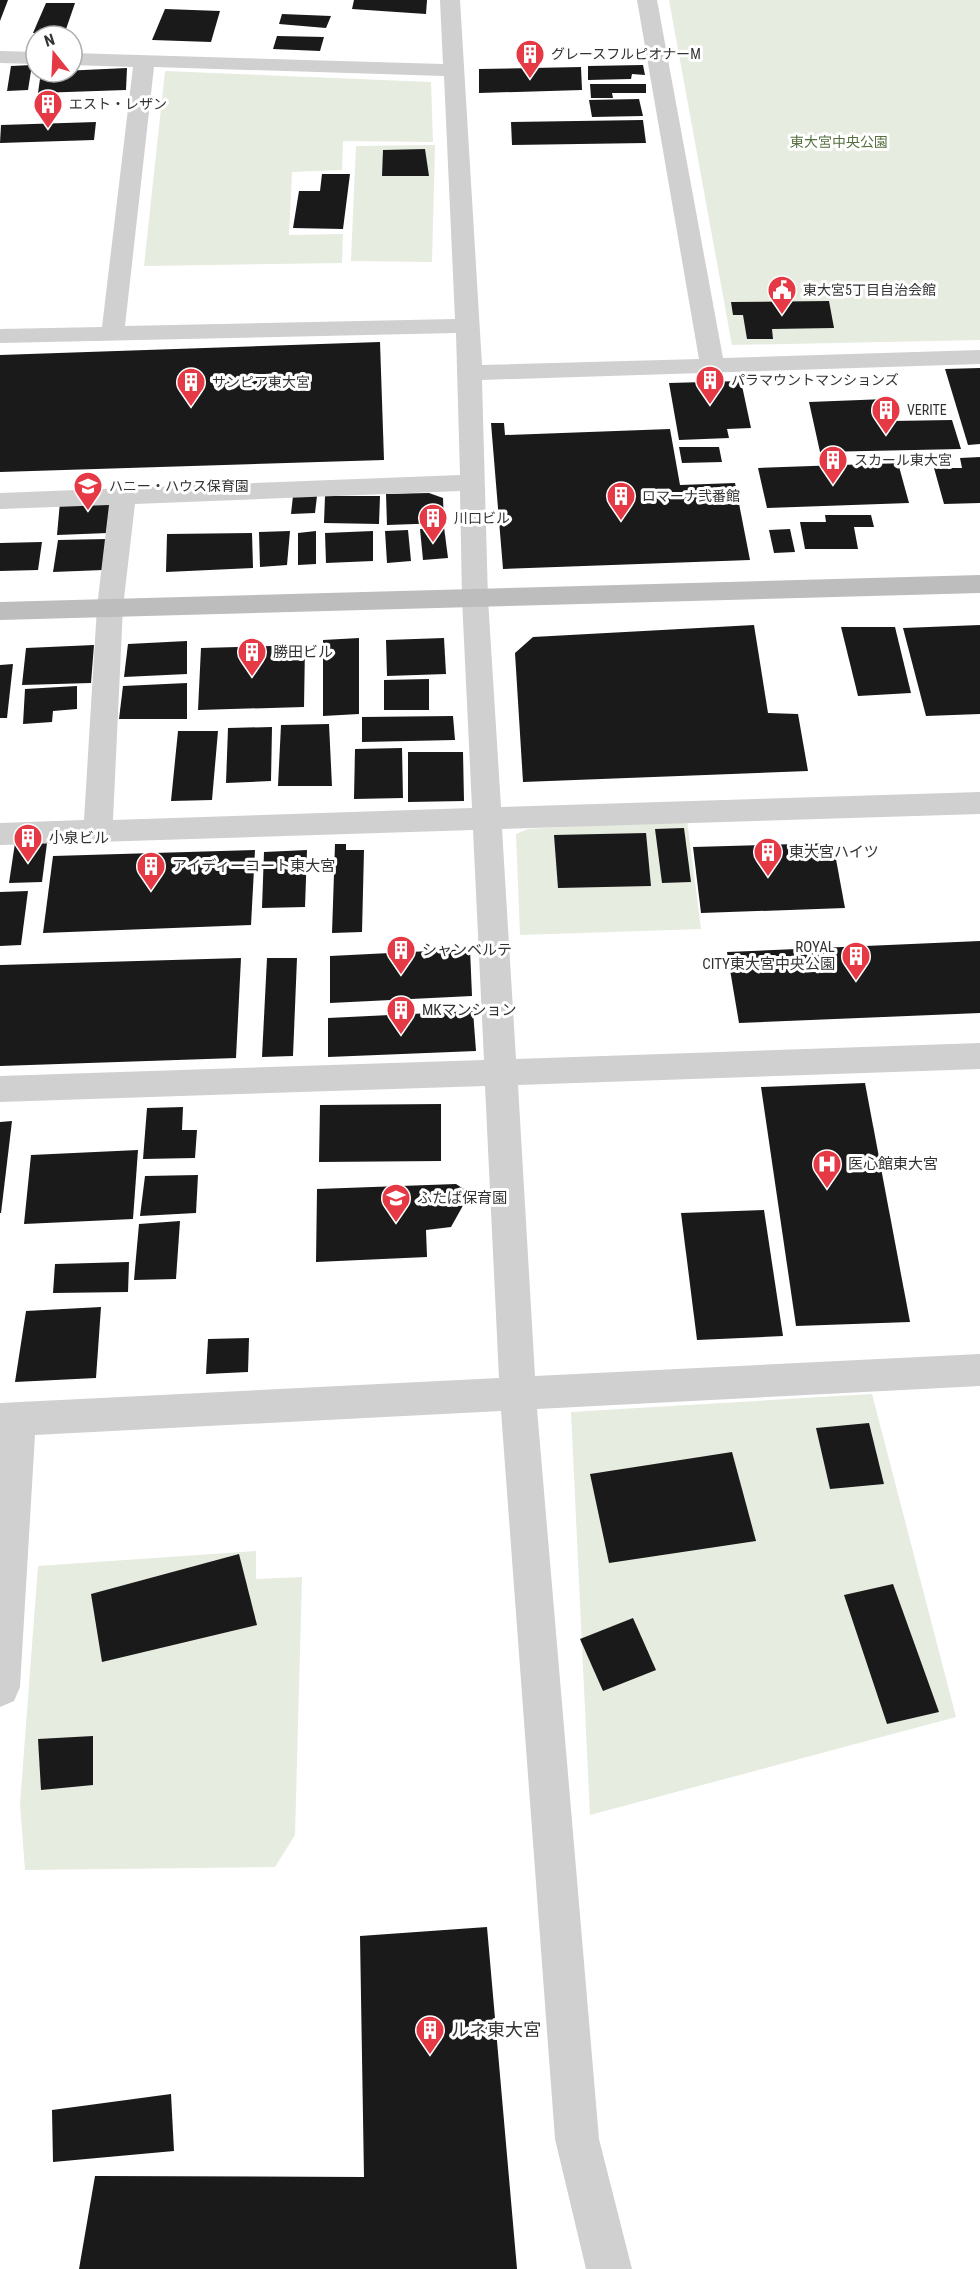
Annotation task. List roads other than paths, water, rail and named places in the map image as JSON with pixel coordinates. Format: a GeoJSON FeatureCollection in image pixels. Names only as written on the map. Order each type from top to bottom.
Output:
{"type":"FeatureCollection","features":[{"type":"Feature","properties":{"kind":"street"},"geometry":{"type":"LineString","coordinates":[[450,0],[470,373],[475,599],[518,1394],[577,2139],[609,2269]]}},
{"type":"Feature","properties":{"kind":"street"},"geometry":{"type":"LineString","coordinates":[[647,0],[712,365]]}},
{"type":"Feature","properties":{"kind":"street"},"geometry":{"type":"LineString","coordinates":[[0,57],[24,58]]}},
{"type":"Feature","properties":{"kind":"street"},"geometry":{"type":"LineString","coordinates":[[84,60],[455,70]]}},
{"type":"Feature","properties":{"kind":"street"},"geometry":{"type":"LineString","coordinates":[[113,332],[144,62]]}},
{"type":"Feature","properties":{"kind":"street"},"geometry":{"type":"LineString","coordinates":[[0,336],[467,326]]}},
{"type":"Feature","properties":{"kind":"street"},"geometry":{"type":"LineString","coordinates":[[470,373],[980,357]]}},
{"type":"Feature","properties":{"kind":"street"},"geometry":{"type":"LineString","coordinates":[[0,501],[473,483]]}},
{"type":"Feature","properties":{"kind":"street"},"geometry":{"type":"LineString","coordinates":[[98,831],[110,607],[123,496]]}},
{"type":"Feature","properties":{"kind":"street"},"geometry":{"type":"LineString","coordinates":[[0,610],[980,584]]}},
{"type":"Feature","properties":{"kind":"street"},"geometry":{"type":"LineString","coordinates":[[0,834],[980,803]]}},
{"type":"Feature","properties":{"kind":"street"},"geometry":{"type":"LineString","coordinates":[[0,1089],[980,1056]]}},
{"type":"Feature","properties":{"kind":"street"},"geometry":{"type":"LineString","coordinates":[[0,1687],[9,1420],[980,1370]]}},
{"type":"Feature","properties":{"kind":"place","name":"グレースフルピオナーM"},"geometry":{"type":"Point","coordinates":[530,80]}},
{"type":"Feature","properties":{"kind":"place","name":"エスト・レザン"},"geometry":{"type":"Point","coordinates":[48,130]}},
{"type":"Feature","properties":{"kind":"place","name":"東大宮5丁目自治会館"},"geometry":{"type":"Point","coordinates":[782,316]}},
{"type":"Feature","properties":{"kind":"place","name":"パラマウントマンションズ"},"geometry":{"type":"Point","coordinates":[710,406]}},
{"type":"Feature","properties":{"kind":"place","name":"サンピア東大宮"},"geometry":{"type":"Point","coordinates":[191,408]}},
{"type":"Feature","properties":{"kind":"place","name":"VERITE"},"geometry":{"type":"Point","coordinates":[886,436]}},
{"type":"Feature","properties":{"kind":"place","name":"スカール東大宮"},"geometry":{"type":"Point","coordinates":[833,486]}},
{"type":"Feature","properties":{"kind":"place","name":"ハニー・ハウス保育園"},"geometry":{"type":"Point","coordinates":[88,512]}},
{"type":"Feature","properties":{"kind":"place","name":"ロマーナ弐番館"},"geometry":{"type":"Point","coordinates":[621,522]}},
{"type":"Feature","properties":{"kind":"place","name":"川口ビル"},"geometry":{"type":"Point","coordinates":[433,544]}},
{"type":"Feature","properties":{"kind":"place","name":"勝田ビル"},"geometry":{"type":"Point","coordinates":[252,678]}},
{"type":"Feature","properties":{"kind":"place","name":"小泉ビル"},"geometry":{"type":"Point","coordinates":[28,864]}},
{"type":"Feature","properties":{"kind":"place","name":"東大宮ハイツ"},"geometry":{"type":"Point","coordinates":[768,878]}},
{"type":"Feature","properties":{"kind":"place","name":"アイディーコート東大宮"},"geometry":{"type":"Point","coordinates":[151,892]}},
{"type":"Feature","properties":{"kind":"place","name":"シャンベルテ"},"geometry":{"type":"Point","coordinates":[401,976]}},
{"type":"Feature","properties":{"kind":"place","name":"ROYAL CITY東大宮中央公園"},"geometry":{"type":"Point","coordinates":[856,982]}},
{"type":"Feature","properties":{"kind":"place","name":"MKマンション"},"geometry":{"type":"Point","coordinates":[401,1036]}},
{"type":"Feature","properties":{"kind":"place","name":"医心館東大宮"},"geometry":{"type":"Point","coordinates":[827,1190]}},
{"type":"Feature","properties":{"kind":"place","name":"ふたば保育園"},"geometry":{"type":"Point","coordinates":[396,1224]}},
{"type":"Feature","properties":{"kind":"place","name":"ルネ東大宮"},"geometry":{"type":"Point","coordinates":[430,2056]}},
{"type":"Feature","properties":{"kind":"park label","name":"東大宮中央公園"},"geometry":{"type":"Point","coordinates":[839,142]}}]}
